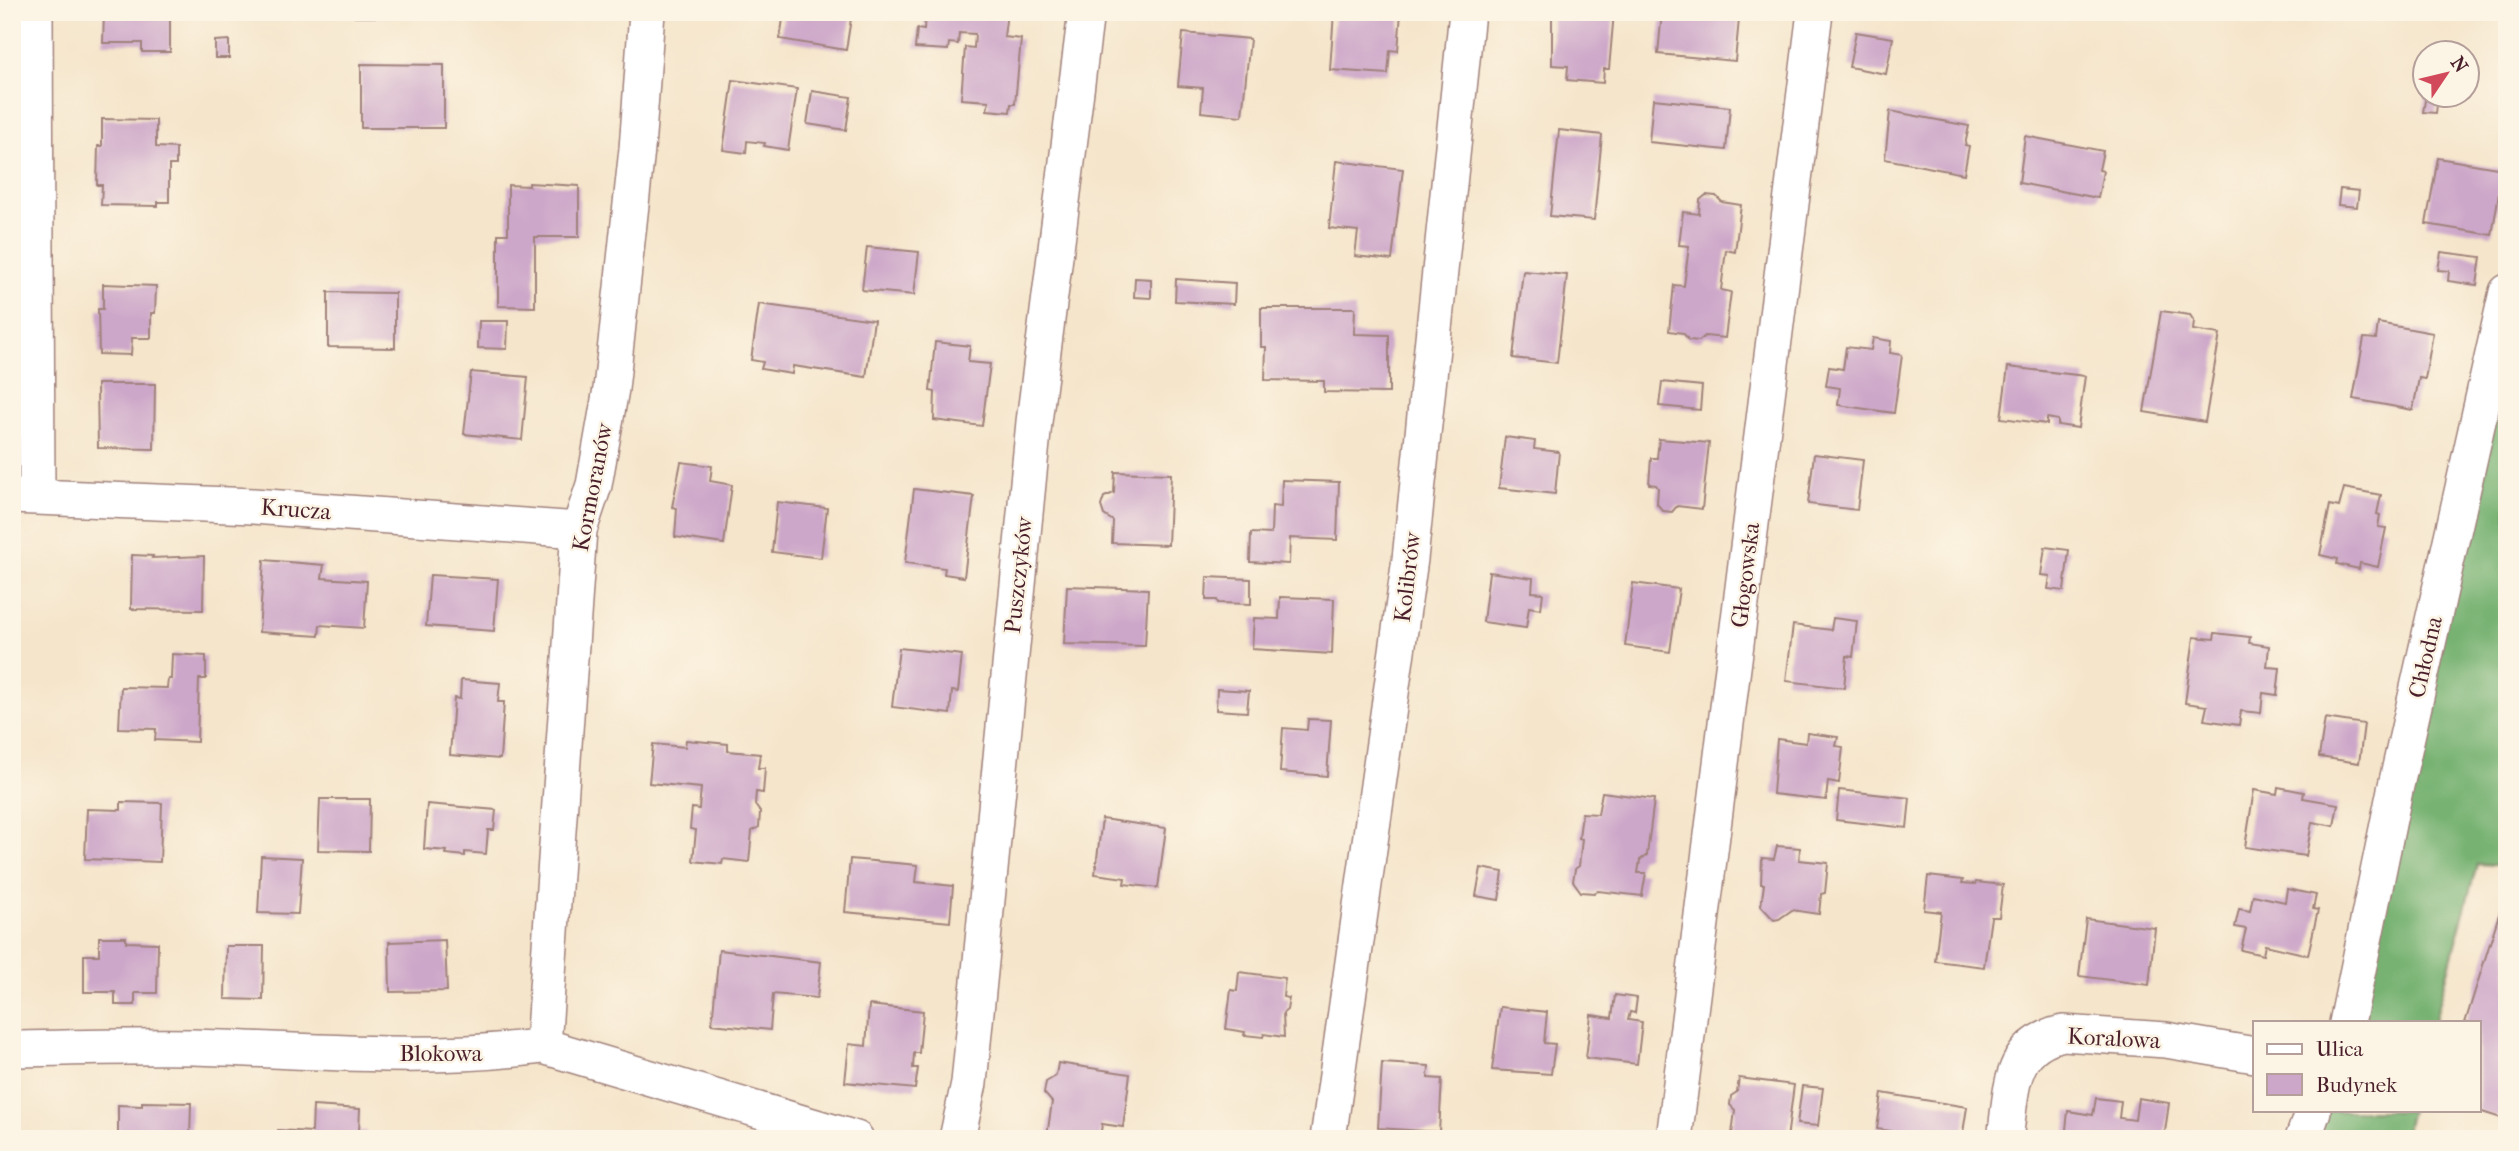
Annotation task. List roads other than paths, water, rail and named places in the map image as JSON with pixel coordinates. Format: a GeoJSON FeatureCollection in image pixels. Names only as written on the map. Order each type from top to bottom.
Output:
{"type":"FeatureCollection","features":[{"type":"Feature","properties":{"kind":"street"},"geometry":{"type":"LineString","coordinates":[[25,496],[35,12]]}},
{"type":"Feature","properties":{"kind":"street","name":"Kormoranów"},"geometry":{"type":"LineString","coordinates":[[543,1046],[579,530],[594,485],[611,390],[638,149],[647,12]]}},
{"type":"Feature","properties":{"kind":"street","name":"Puszczyków"},"geometry":{"type":"LineString","coordinates":[[957,1139],[969,1083],[1034,422],[1086,12]]}},
{"type":"Feature","properties":{"kind":"street","name":"Kolibrów"},"geometry":{"type":"LineString","coordinates":[[1328,1139],[1410,559],[1467,12]]}},
{"type":"Feature","properties":{"kind":"street","name":"Głogowska"},"geometry":{"type":"LineString","coordinates":[[1674,1139],[1815,12]]}},
{"type":"Feature","properties":{"kind":"street","name":"Chłodna"},"geometry":{"type":"LineString","coordinates":[[2347,1021],[2395,790],[2507,292]]}},
{"type":"Feature","properties":{"kind":"street","name":"Krucza"},"geometry":{"type":"LineString","coordinates":[[25,496],[253,506],[579,530]]}},
{"type":"Feature","properties":{"kind":"street","name":"Koralowa"},"geometry":{"type":"LineString","coordinates":[[2005,1139],[2017,1065],[2026,1052],[2049,1036],[2063,1033],[2166,1040],[2253,1055]]}},
{"type":"Feature","properties":{"kind":"street","name":"Blokowa"},"geometry":{"type":"LineString","coordinates":[[12,1049],[192,1047],[347,1054],[497,1053],[543,1046],[856,1139]]}},
{"type":"Feature","properties":{"kind":"street"},"geometry":{"type":"LineString","coordinates":[[2303,1139],[2313,1112]]}}]}
